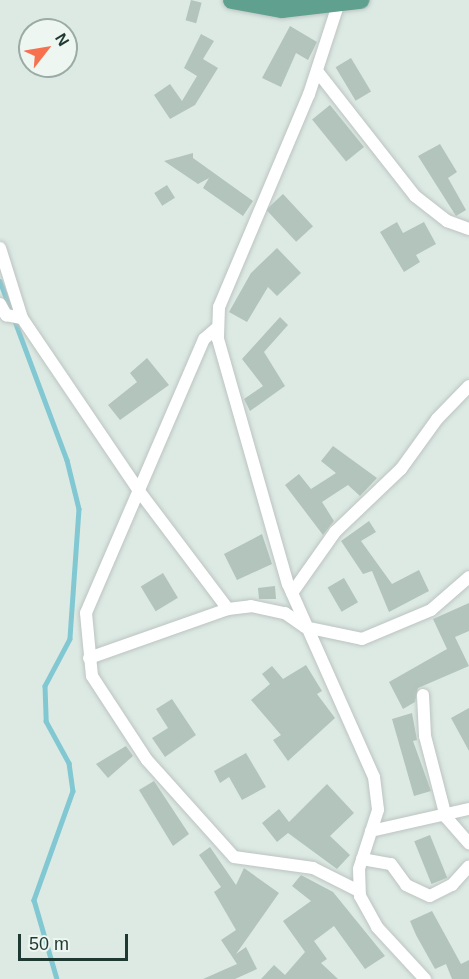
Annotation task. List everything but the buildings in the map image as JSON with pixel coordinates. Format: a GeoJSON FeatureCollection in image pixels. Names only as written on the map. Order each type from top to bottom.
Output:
{"type":"FeatureCollection","features":[{"type":"Feature","properties":{"kind":"main road"},"geometry":{"type":"LineString","coordinates":[[232,0],[338,5],[360,0]]}},
{"type":"Feature","properties":{"kind":"street"},"geometry":{"type":"LineString","coordinates":[[338,5],[317,71],[219,308],[219,327],[232,392],[292,593],[305,627],[374,777],[378,810],[362,859],[359,891],[378,927],[422,978]]}},
{"type":"Feature","properties":{"kind":"street"},"geometry":{"type":"LineString","coordinates":[[317,71],[415,196],[447,221],[469,229]]}},
{"type":"Feature","properties":{"kind":"street"},"geometry":{"type":"LineString","coordinates":[[0,248],[22,318],[139,491],[228,609]]}},
{"type":"Feature","properties":{"kind":"street"},"geometry":{"type":"LineString","coordinates":[[0,304],[6,315],[22,318]]}},
{"type":"Feature","properties":{"kind":"street"},"geometry":{"type":"LineString","coordinates":[[219,327],[204,339],[86,614],[92,676],[147,760],[234,857],[313,868],[359,891]]}},
{"type":"Feature","properties":{"kind":"street"},"geometry":{"type":"LineString","coordinates":[[292,593],[335,532],[401,469],[436,419],[469,386]]}},
{"type":"Feature","properties":{"kind":"street"},"geometry":{"type":"LineString","coordinates":[[89,658],[228,609],[273,609],[305,627],[362,639],[431,610],[469,577]]}},
{"type":"Feature","properties":{"kind":"street"},"geometry":{"type":"LineString","coordinates":[[423,695],[425,736],[446,817],[469,843]]}},
{"type":"Feature","properties":{"kind":"street"},"geometry":{"type":"LineString","coordinates":[[371,831],[446,817],[469,809]]}},
{"type":"Feature","properties":{"kind":"street"},"geometry":{"type":"LineString","coordinates":[[362,859],[391,864],[406,885],[430,896],[452,885],[469,866]]}},
{"type":"Feature","properties":{"kind":"waterway"},"geometry":{"type":"LineString","coordinates":[[0,281],[67,460],[79,509],[70,639],[45,686],[46,721],[69,763],[73,791],[34,900],[57,979]]}}]}
